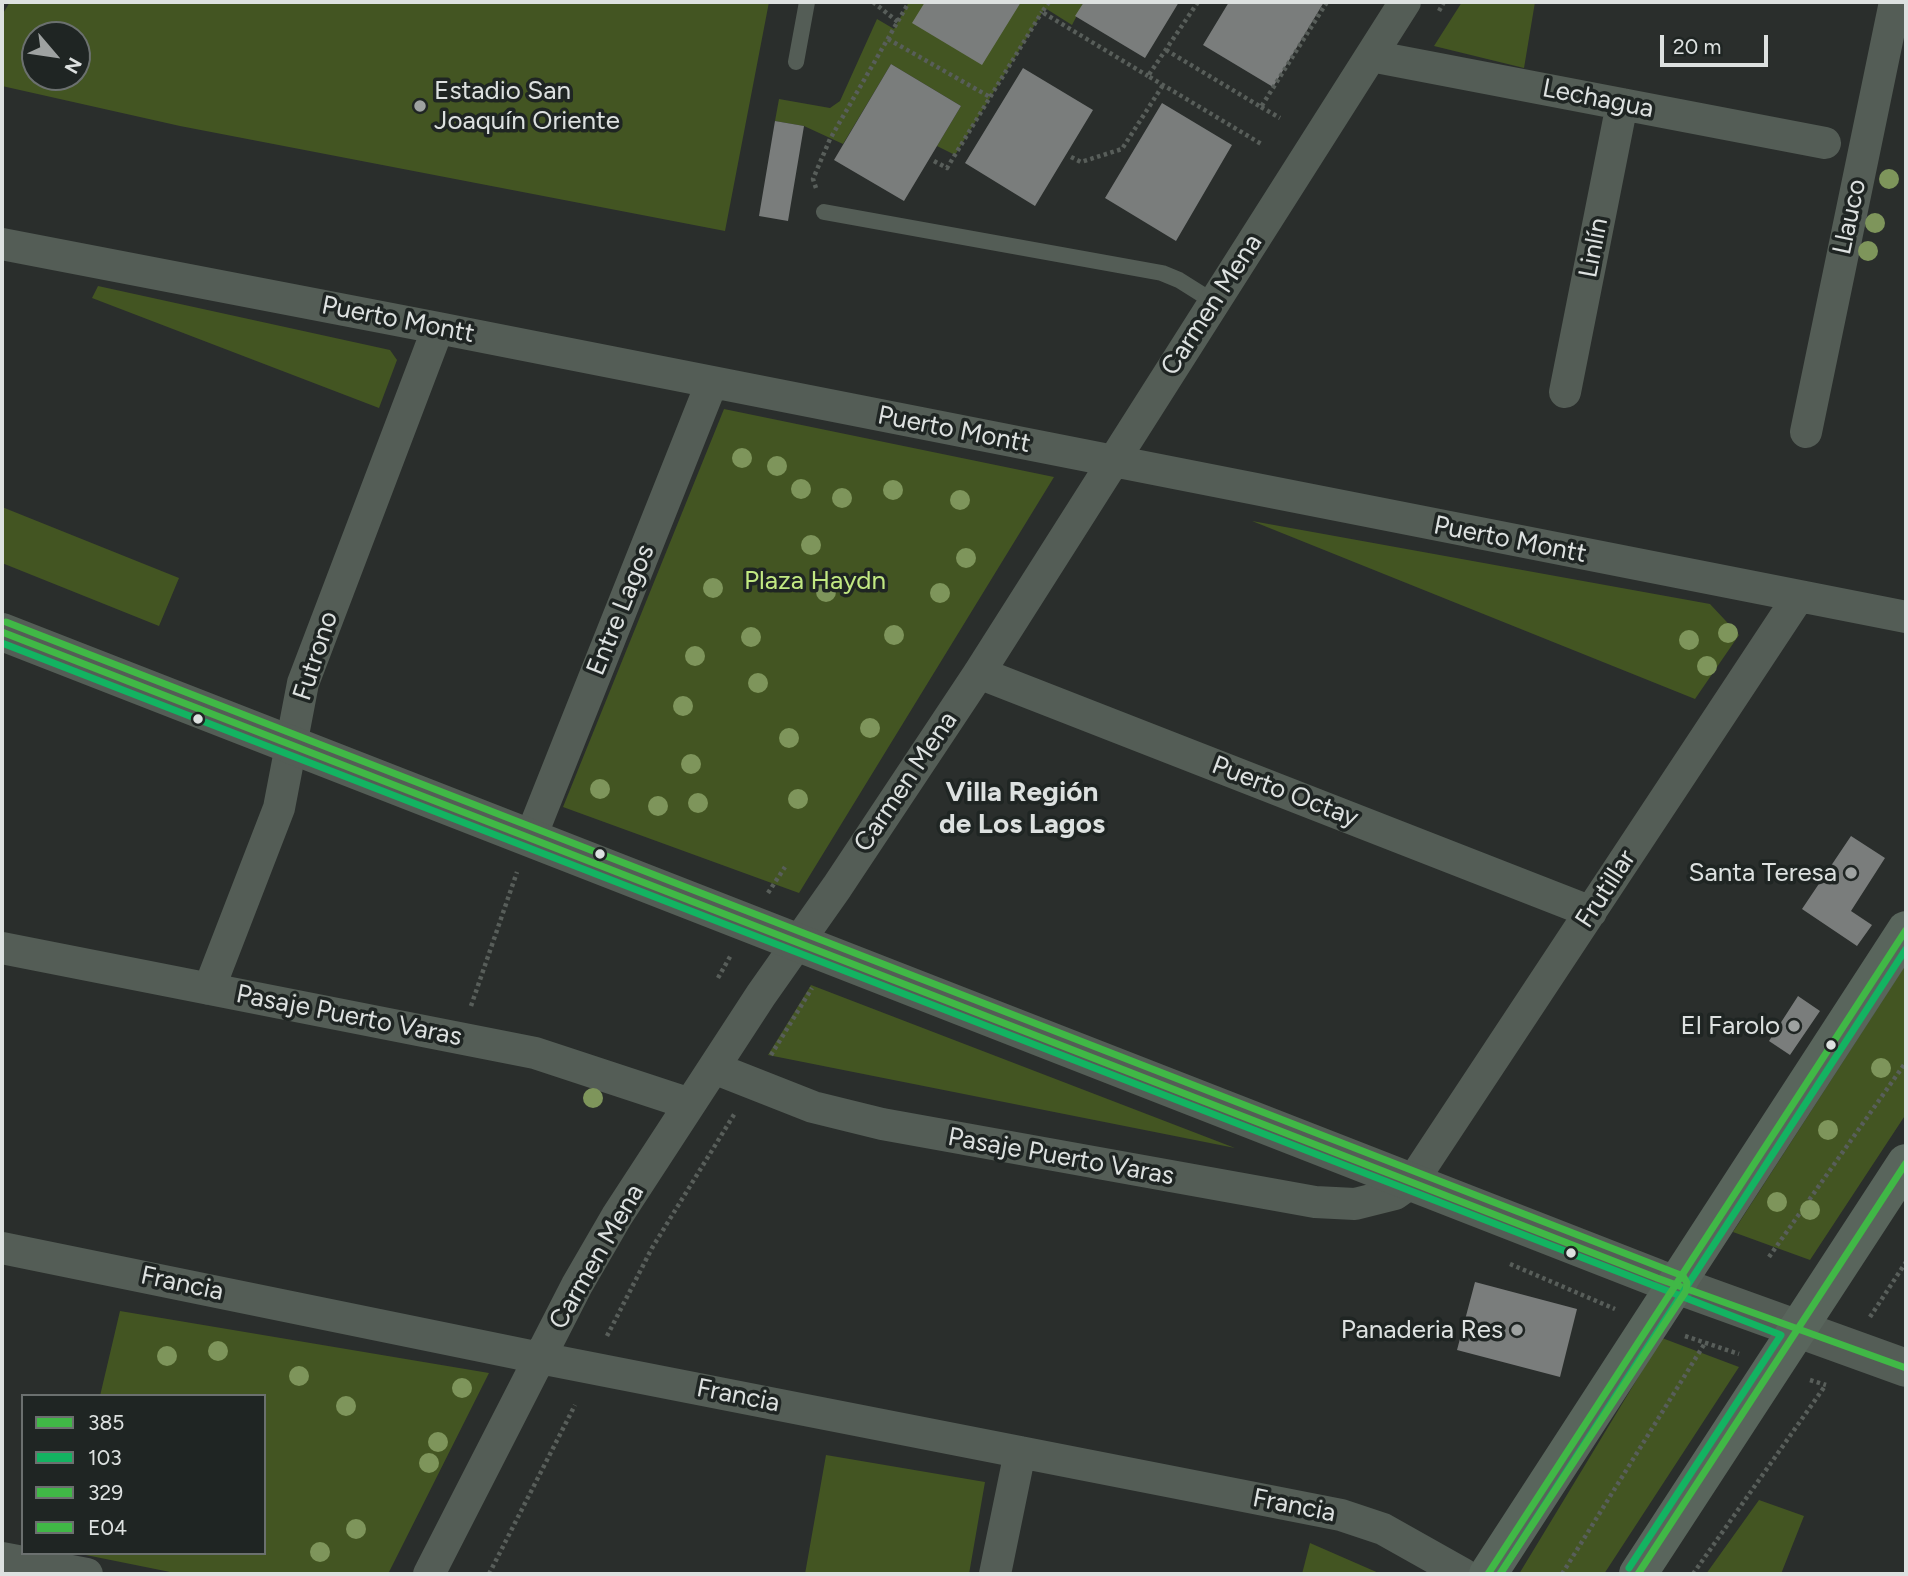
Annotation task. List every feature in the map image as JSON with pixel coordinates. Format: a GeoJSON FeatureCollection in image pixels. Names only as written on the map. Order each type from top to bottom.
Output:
{"type":"FeatureCollection","features":[{"type":"Feature","properties":{"kind":"main road"},"geometry":{"type":"LineString","coordinates":[[1488,1574],[1906,930]]}},
{"type":"Feature","properties":{"kind":"main road"},"geometry":{"type":"LineString","coordinates":[[1638,1574],[1906,1165]]}},
{"type":"Feature","properties":{"kind":"street","name":"Carmen Mena"},"geometry":{"type":"LineString","coordinates":[[429,1574],[596,1249],[979,673],[1405,2]]}},
{"type":"Feature","properties":{"kind":"street","name":"Llauco"},"geometry":{"type":"LineString","coordinates":[[1806,432],[1895,2]]}},
{"type":"Feature","properties":{"kind":"street","name":"Lechagua"},"geometry":{"type":"LineString","coordinates":[[1371,56],[1825,143]]}},
{"type":"Feature","properties":{"kind":"street","name":"Linlín"},"geometry":{"type":"LineString","coordinates":[[1565,391],[1622,104]]}},
{"type":"Feature","properties":{"kind":"street","name":"Puerto Montt"},"geometry":{"type":"LineString","coordinates":[[2,244],[1906,617]]}},
{"type":"Feature","properties":{"kind":"street","name":"Futrono"},"geometry":{"type":"LineString","coordinates":[[209,989],[279,808],[303,683],[438,328]]}},
{"type":"Feature","properties":{"kind":"street","name":"Entre Lagos"},"geometry":{"type":"LineString","coordinates":[[530,839],[712,382]]}},
{"type":"Feature","properties":{"kind":"street","name":"Frutillar"},"geometry":{"type":"LineString","coordinates":[[1412,1182],[1799,596]]}},
{"type":"Feature","properties":{"kind":"street"},"geometry":{"type":"LineString","coordinates":[[2,632],[1677,1285],[1906,1368]]}},
{"type":"Feature","properties":{"kind":"street","name":"Puerto Octay"},"geometry":{"type":"LineString","coordinates":[[979,673],[1591,912]]}},
{"type":"Feature","properties":{"kind":"street","name":"Pasaje Puerto Varas"},"geometry":{"type":"LineString","coordinates":[[2,948],[535,1053],[690,1104]]}},
{"type":"Feature","properties":{"kind":"street","name":"Pasaje Puerto Varas"},"geometry":{"type":"LineString","coordinates":[[714,1068],[813,1107],[849,1117],[1315,1202],[1335,1205],[1375,1201],[1395,1194],[1412,1182]]}},
{"type":"Feature","properties":{"kind":"street","name":"Francia"},"geometry":{"type":"LineString","coordinates":[[2,1248],[540,1358],[1352,1518],[1383,1528],[1463,1574]]}},
{"type":"Feature","properties":{"kind":"street"},"geometry":{"type":"LineString","coordinates":[[995,1574],[1020,1452]]}},
{"type":"Feature","properties":{"kind":"street"},"geometry":{"type":"LineString","coordinates":[[2,1558],[87,1574]]}},
{"type":"Feature","properties":{"kind":"lane"},"geometry":{"type":"LineString","coordinates":[[796,62],[807,2]]}},
{"type":"Feature","properties":{"kind":"lane"},"geometry":{"type":"LineString","coordinates":[[824,212],[1162,273],[1179,280],[1214,302]]}},
{"type":"Feature","properties":{"kind":"path"},"geometry":{"type":"LineString","coordinates":[[873,2],[898,22]]}},
{"type":"Feature","properties":{"kind":"path"},"geometry":{"type":"LineString","coordinates":[[824,212],[813,179],[830,139],[909,2]]}},
{"type":"Feature","properties":{"kind":"path"},"geometry":{"type":"LineString","coordinates":[[934,161],[947,168],[1049,2]]}},
{"type":"Feature","properties":{"kind":"path"},"geometry":{"type":"LineString","coordinates":[[1147,76],[1198,2]]}},
{"type":"Feature","properties":{"kind":"path"},"geometry":{"type":"LineString","coordinates":[[1261,107],[1327,2]]}},
{"type":"Feature","properties":{"kind":"path"},"geometry":{"type":"LineString","coordinates":[[1042,12],[1264,145]]}},
{"type":"Feature","properties":{"kind":"path"},"geometry":{"type":"LineString","coordinates":[[888,39],[990,97]]}},
{"type":"Feature","properties":{"kind":"path"},"geometry":{"type":"LineString","coordinates":[[1166,50],[1280,118]]}},
{"type":"Feature","properties":{"kind":"path"},"geometry":{"type":"LineString","coordinates":[[1071,157],[1081,162],[1122,149],[1163,85]]}},
{"type":"Feature","properties":{"kind":"path"},"geometry":{"type":"LineString","coordinates":[[460,1037],[507,896],[530,839]]}},
{"type":"Feature","properties":{"kind":"path"},"geometry":{"type":"LineString","coordinates":[[1769,1257],[1906,1062]]}},
{"type":"Feature","properties":{"kind":"path"},"geometry":{"type":"LineString","coordinates":[[1497,1259],[1651,1325],[1826,1385]]}},
{"type":"Feature","properties":{"kind":"path"},"geometry":{"type":"LineString","coordinates":[[1693,1574],[1826,1385],[1906,1262]]}},
{"type":"Feature","properties":{"kind":"path"},"geometry":{"type":"LineString","coordinates":[[1562,1574],[1705,1343]]}},
{"type":"Feature","properties":{"kind":"path"},"geometry":{"type":"LineString","coordinates":[[489,1574],[575,1405]]}},
{"type":"Feature","properties":{"kind":"green space","name":"Estadio San Joaquín Oriente"},"geometry":{"type":"Polygon","coordinates":[[[10,2],[769,2],[725,231],[180,126],[24,91],[91,91],[91,21],[21,21],[21,90],[2,86],[2,15],[10,2]]]}},
{"type":"Feature","properties":{"kind":"green space"},"geometry":{"type":"Polygon","coordinates":[[[909,2],[1084,2],[1072,25],[1045,8],[955,155],[937,146],[961,106],[891,64],[843,144],[804,126],[775,121],[779,99],[830,108],[840,101],[877,19],[894,29],[909,2]]]}},
{"type":"Feature","properties":{"kind":"green space"},"geometry":{"type":"Polygon","coordinates":[[[1462,2],[1535,2],[1524,68],[1434,46],[1462,2]]]}},
{"type":"Feature","properties":{"kind":"green space"},"geometry":{"type":"Polygon","coordinates":[[[98,286],[390,350],[397,360],[379,408],[92,298],[98,286]]]}},
{"type":"Feature","properties":{"kind":"green space","name":"Plaza Haydn"},"geometry":{"type":"Polygon","coordinates":[[[724,409],[1054,477],[799,893],[563,807],[724,409]]]}},
{"type":"Feature","properties":{"kind":"green space"},"geometry":{"type":"Polygon","coordinates":[[[2,507],[179,578],[159,626],[2,563],[2,507]]]}},
{"type":"Feature","properties":{"kind":"green space"},"geometry":{"type":"Polygon","coordinates":[[[1252,521],[1710,604],[1739,635],[1695,699],[1252,521]]]}},
{"type":"Feature","properties":{"kind":"green space"},"geometry":{"type":"Polygon","coordinates":[[[1906,964],[1906,1114],[1810,1260],[1733,1232],[1906,964]]]}},
{"type":"Feature","properties":{"kind":"green space"},"geometry":{"type":"Polygon","coordinates":[[[811,985],[1235,1148],[768,1055],[811,985]]]}},
{"type":"Feature","properties":{"kind":"green space"},"geometry":{"type":"Polygon","coordinates":[[[120,1311],[489,1373],[388,1574],[180,1574],[86,1555],[266,1555],[266,1394],[100,1394],[120,1311]]]}},
{"type":"Feature","properties":{"kind":"green space"},"geometry":{"type":"Polygon","coordinates":[[[1662,1338],[1739,1367],[1604,1574],[1519,1574],[1662,1338]]]}},
{"type":"Feature","properties":{"kind":"green space"},"geometry":{"type":"Polygon","coordinates":[[[826,1455],[985,1482],[969,1574],[805,1574],[826,1455]]]}},
{"type":"Feature","properties":{"kind":"green space"},"geometry":{"type":"Polygon","coordinates":[[[1759,1500],[1804,1516],[1781,1574],[1706,1574],[1759,1500]]]}},
{"type":"Feature","properties":{"kind":"green space"},"geometry":{"type":"Polygon","coordinates":[[[1310,1543],[1381,1574],[1302,1574],[1310,1543]]]}},
{"type":"Feature","properties":{"kind":"building"},"geometry":{"type":"Polygon","coordinates":[[[925,2],[1021,2],[982,65],[912,23],[925,2]]]}},
{"type":"Feature","properties":{"kind":"building"},"geometry":{"type":"Polygon","coordinates":[[[1084,2],[1179,2],[1145,58],[1075,16],[1084,2]]]}},
{"type":"Feature","properties":{"kind":"building"},"geometry":{"type":"Polygon","coordinates":[[[1229,2],[1324,2],[1273,87],[1203,45],[1229,2]]]}},
{"type":"Feature","properties":{"kind":"building"},"geometry":{"type":"Polygon","coordinates":[[[891,64],[961,106],[904,201],[834,160],[891,64]]]}},
{"type":"Feature","properties":{"kind":"building"},"geometry":{"type":"Polygon","coordinates":[[[1023,68],[1093,110],[1035,206],[965,163],[1023,68]]]}},
{"type":"Feature","properties":{"kind":"building"},"geometry":{"type":"Polygon","coordinates":[[[1162,103],[1232,145],[1176,241],[1105,198],[1162,103]]]}},
{"type":"Feature","properties":{"kind":"building"},"geometry":{"type":"Polygon","coordinates":[[[775,121],[804,126],[788,221],[759,216],[775,121]]]}},
{"type":"Feature","properties":{"kind":"building"},"geometry":{"type":"Polygon","coordinates":[[[1851,836],[1885,858],[1851,911],[1872,925],[1857,946],[1802,909],[1851,836]]]}},
{"type":"Feature","properties":{"kind":"building","name":"El Farolo"},"geometry":{"type":"Polygon","coordinates":[[[1798,996],[1820,1011],[1790,1055],[1769,1041],[1798,996]]]}},
{"type":"Feature","properties":{"kind":"building","name":"Panaderia Res"},"geometry":{"type":"Polygon","coordinates":[[[1475,1282],[1577,1309],[1560,1377],[1457,1350],[1475,1282]]]}},
{"type":"Feature","properties":{"kind":"transit line","name":"329"},"geometry":{"type":"LineString","coordinates":[[6,622],[1683,1276],[1687,1283],[1686,1291],[1500,1574]]}},
{"type":"Feature","properties":{"kind":"transit line","name":"385"},"geometry":{"type":"LineString","coordinates":[[2,632],[1657,1278],[1906,1368]]}},
{"type":"Feature","properties":{"kind":"transit line","name":"103"},"geometry":{"type":"LineString","coordinates":[[2,643],[1781,1335],[1629,1568]]}},
{"type":"Feature","properties":{"kind":"transit line","name":"E04"},"geometry":{"type":"LineString","coordinates":[[1488,1574],[1906,930]]}},
{"type":"Feature","properties":{"kind":"transit line","name":"103"},"geometry":{"type":"LineString","coordinates":[[1500,1574],[1906,949]]}},
{"type":"Feature","properties":{"kind":"transit line","name":"E04"},"geometry":{"type":"LineString","coordinates":[[1638,1574],[1906,1163]]}},
{"type":"Feature","properties":{"kind":"place","name":"Estadio San Joaquín Oriente"},"geometry":{"type":"Point","coordinates":[420,106]}},
{"type":"Feature","properties":{"kind":"place","name":"Santa Teresa"},"geometry":{"type":"Point","coordinates":[1851,873]}},
{"type":"Feature","properties":{"kind":"place","name":"El Farolo"},"geometry":{"type":"Point","coordinates":[1794,1026]}},
{"type":"Feature","properties":{"kind":"place","name":"Panaderia Res"},"geometry":{"type":"Point","coordinates":[1517,1330]}},
{"type":"Feature","properties":{"kind":"district","name":"Villa Región de Los Lagos"},"geometry":{"type":"Point","coordinates":[1022,809]}}]}
